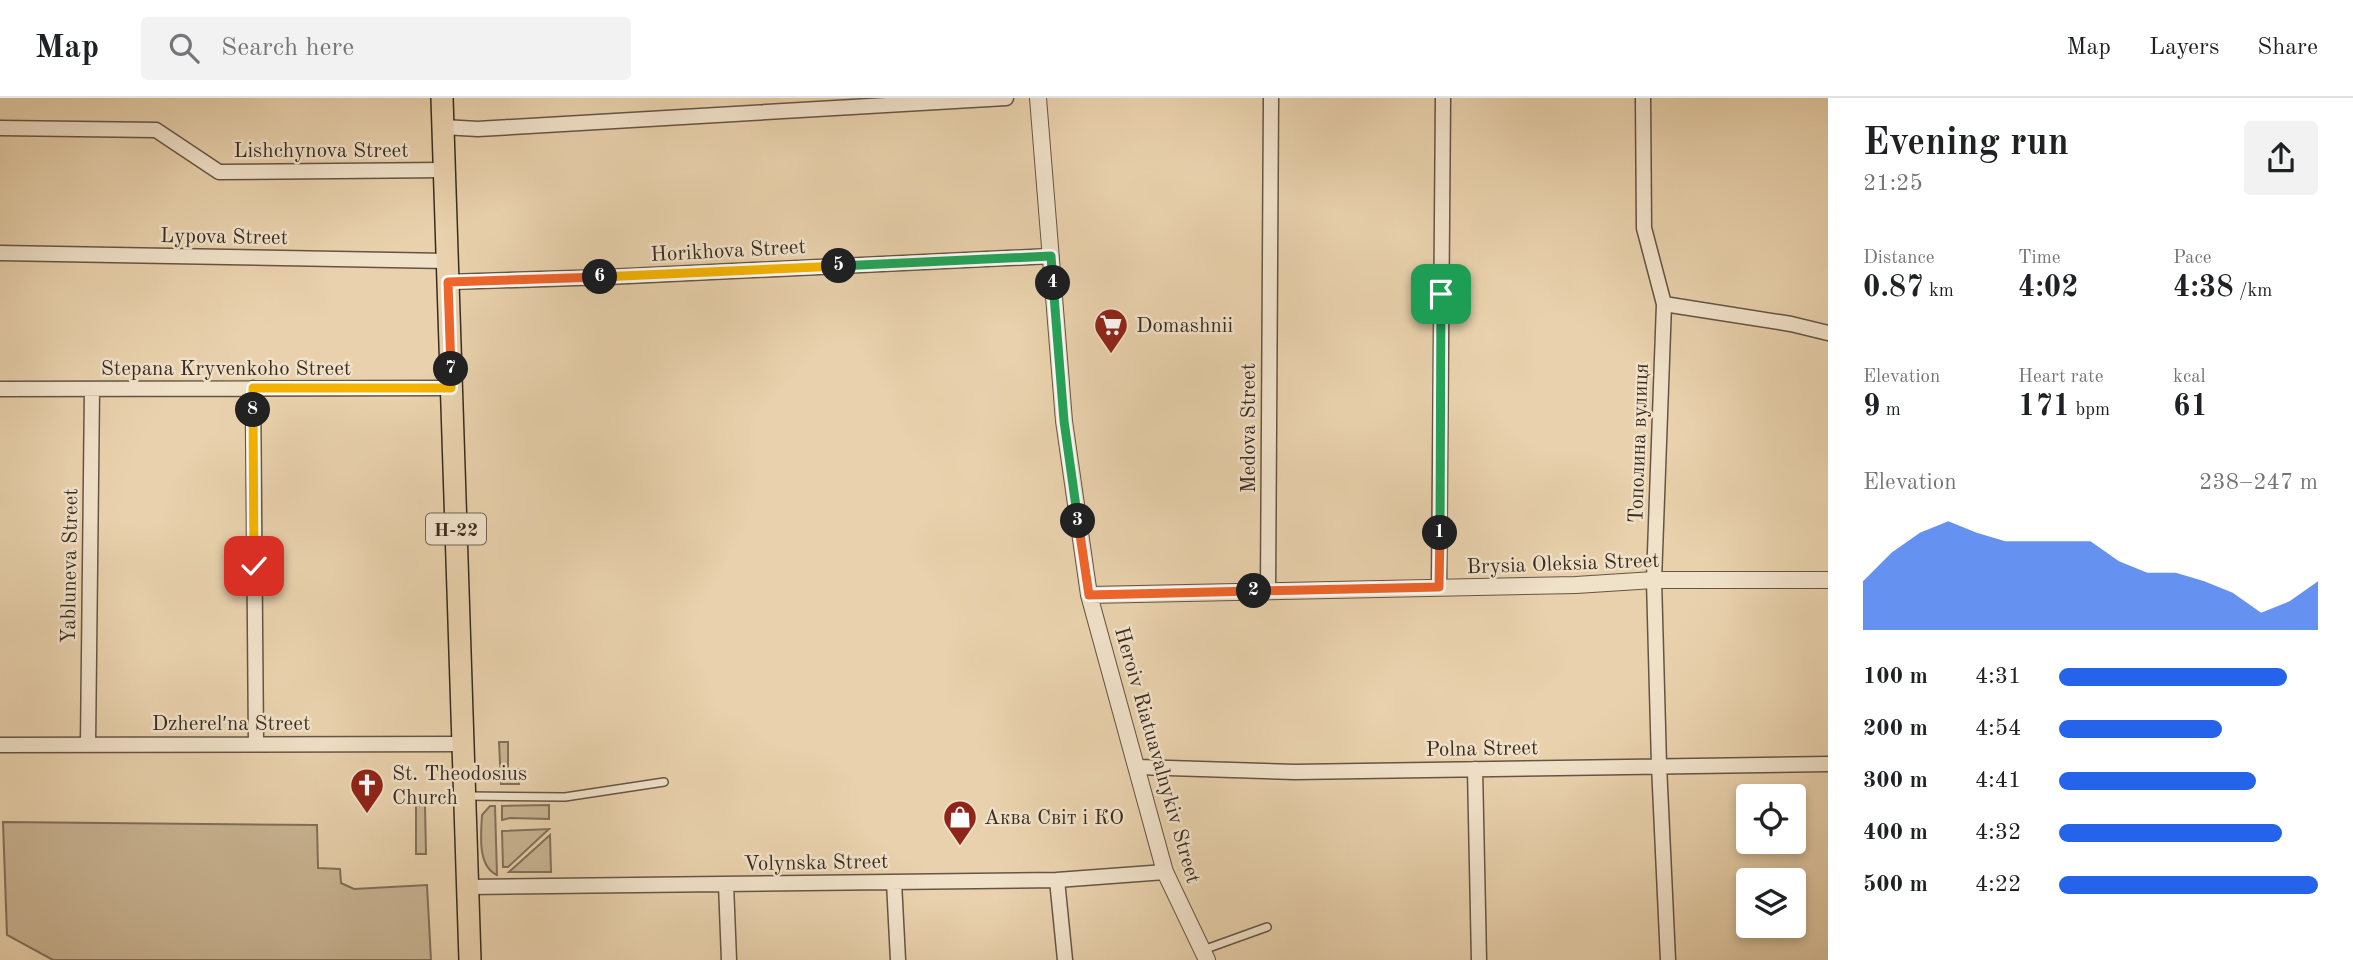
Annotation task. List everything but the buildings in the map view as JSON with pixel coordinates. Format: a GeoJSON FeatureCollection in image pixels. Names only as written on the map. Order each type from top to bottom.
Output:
{"type":"FeatureCollection","features":[{"type":"Feature","properties":{"kind":"main road","name":"Н-22"},"geometry":{"type":"LineString","coordinates":[[442,98],[470,960]]}},
{"type":"Feature","properties":{"kind":"street"},"geometry":{"type":"LineString","coordinates":[[443,127],[519,127],[1006,98]]}},
{"type":"Feature","properties":{"kind":"street","name":"Heroiv Riatuavalnykiv Street"},"geometry":{"type":"LineString","coordinates":[[1038,98],[1064,421],[1089,595],[1165,872],[1205,955]]}},
{"type":"Feature","properties":{"kind":"street","name":"Medova Street"},"geometry":{"type":"LineString","coordinates":[[1268,591],[1271,98]]}},
{"type":"Feature","properties":{"kind":"street"},"geometry":{"type":"LineString","coordinates":[[1439,587],[1443,98]]}},
{"type":"Feature","properties":{"kind":"street","name":"Тополина вулиця"},"geometry":{"type":"LineString","coordinates":[[1643,98],[1644,228],[1664,304],[1654,580],[1668,960]]}},
{"type":"Feature","properties":{"kind":"street","name":"Lishchynova Street"},"geometry":{"type":"LineString","coordinates":[[0,128],[156,130],[219,172],[444,170]]}},
{"type":"Feature","properties":{"kind":"street","name":"Lypova Street"},"geometry":{"type":"LineString","coordinates":[[0,253],[448,272]]}},
{"type":"Feature","properties":{"kind":"street","name":"Horikhova Street"},"geometry":{"type":"LineString","coordinates":[[448,272],[621,276],[1051,256]]}},
{"type":"Feature","properties":{"kind":"street"},"geometry":{"type":"LineString","coordinates":[[1664,304],[1791,324],[1828,333]]}},
{"type":"Feature","properties":{"kind":"street"},"geometry":{"type":"LineString","coordinates":[[253,388],[256,744]]}},
{"type":"Feature","properties":{"kind":"street","name":"Stepana Kryvenkoho Street"},"geometry":{"type":"LineString","coordinates":[[0,389],[451,388]]}},
{"type":"Feature","properties":{"kind":"street","name":"Yabluneva Street"},"geometry":{"type":"LineString","coordinates":[[88,744],[92,389]]}},
{"type":"Feature","properties":{"kind":"street","name":"Brysia Oleksia Street"},"geometry":{"type":"LineString","coordinates":[[1089,595],[1654,580],[1828,580]]}},
{"type":"Feature","properties":{"kind":"street","name":"Dzherelʹna Street"},"geometry":{"type":"LineString","coordinates":[[0,745],[462,744]]}},
{"type":"Feature","properties":{"kind":"street","name":"Polna Street"},"geometry":{"type":"LineString","coordinates":[[1137,767],[1294,772],[1828,764]]}},
{"type":"Feature","properties":{"kind":"street"},"geometry":{"type":"LineString","coordinates":[[1475,769],[1479,960]]}},
{"type":"Feature","properties":{"kind":"street","name":"Volynska Street"},"geometry":{"type":"LineString","coordinates":[[467,887],[1057,880],[1165,872]]}},
{"type":"Feature","properties":{"kind":"street"},"geometry":{"type":"LineString","coordinates":[[1057,880],[1065,960]]}},
{"type":"Feature","properties":{"kind":"street"},"geometry":{"type":"LineString","coordinates":[[894,882],[898,960]]}},
{"type":"Feature","properties":{"kind":"street"},"geometry":{"type":"LineString","coordinates":[[726,884],[729,960]]}},
{"type":"Feature","properties":{"kind":"lane"},"geometry":{"type":"LineString","coordinates":[[463,796],[565,797],[664,782]]}},
{"type":"Feature","properties":{"kind":"lane"},"geometry":{"type":"LineString","coordinates":[[1205,955],[1267,927]]}},
{"type":"Feature","properties":{"kind":"shaded area"},"geometry":{"type":"Polygon","coordinates":[[[499,742],[508,742],[508,769],[518,769],[519,784],[501,784],[499,742]]]}},
{"type":"Feature","properties":{"kind":"shaded area"},"geometry":{"type":"Polygon","coordinates":[[[416,805],[425,805],[426,854],[416,854],[416,805]]]}},
{"type":"Feature","properties":{"kind":"shaded area"},"geometry":{"type":"Polygon","coordinates":[[[549,805],[549,819],[502,820],[502,806],[549,805]]]}},
{"type":"Feature","properties":{"kind":"shaded area"},"geometry":{"type":"Polygon","coordinates":[[[490,806],[495,806],[497,875],[486,864],[482,849],[482,815],[490,806]]]}},
{"type":"Feature","properties":{"kind":"shaded area"},"geometry":{"type":"Polygon","coordinates":[[[3,822],[317,825],[318,868],[340,869],[341,883],[354,889],[427,885],[431,960],[53,960],[7,935],[3,822]]]}},
{"type":"Feature","properties":{"kind":"shaded area"},"geometry":{"type":"Polygon","coordinates":[[[549,829],[508,867],[503,867],[502,831],[549,829]]]}},
{"type":"Feature","properties":{"kind":"shaded area"},"geometry":{"type":"Polygon","coordinates":[[[550,835],[551,872],[509,872],[550,835]]]}},
{"type":"Feature","properties":{"kind":"place","name":"Domashnii"},"geometry":{"type":"Point","coordinates":[1111,355]}},
{"type":"Feature","properties":{"kind":"place","name":"St. Theodosius Church"},"geometry":{"type":"Point","coordinates":[367,815]}},
{"type":"Feature","properties":{"kind":"place","name":"Аква Світ і КО"},"geometry":{"type":"Point","coordinates":[960,847]}},
{"type":"Feature","properties":{"kind":"route"},"geometry":{"type":"LineString","coordinates":[[254,566],[253,388],[451,388],[448,282],[1051,256],[1064,421],[1089,595],[1439,587],[1441,294]]}}]}
